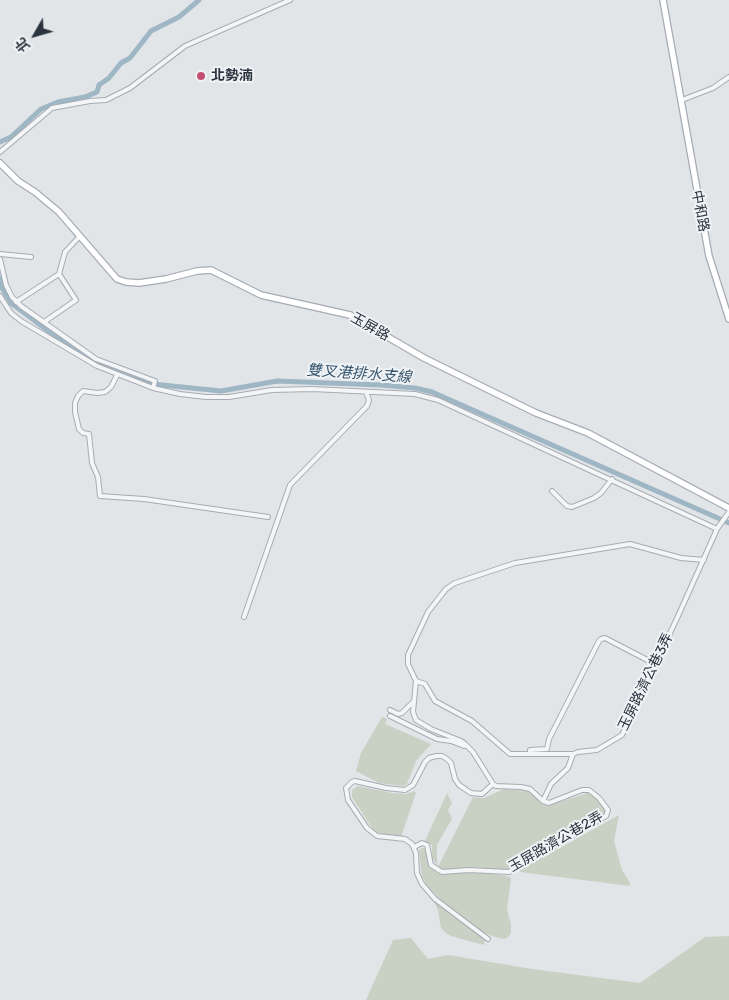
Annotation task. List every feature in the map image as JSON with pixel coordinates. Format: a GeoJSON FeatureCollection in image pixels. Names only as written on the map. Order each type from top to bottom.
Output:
{"type":"FeatureCollection","features":[{"type":"Feature","properties":{"kind":"street"},"geometry":{"type":"LineString","coordinates":[[0,152],[52,108],[106,100],[130,88],[186,46],[290,0]]}},
{"type":"Feature","properties":{"kind":"street","name":"中和路"},"geometry":{"type":"LineString","coordinates":[[663,0],[709,256],[729,319]]}},
{"type":"Feature","properties":{"kind":"street"},"geometry":{"type":"LineString","coordinates":[[682,100],[714,88],[729,77]]}},
{"type":"Feature","properties":{"kind":"street","name":"玉屏路"},"geometry":{"type":"LineString","coordinates":[[0,163],[18,180],[36,192],[59,212],[117,279],[139,283],[166,280],[197,271],[212,270],[261,295],[350,315],[424,358],[536,412],[588,433],[729,508]]}},
{"type":"Feature","properties":{"kind":"street"},"geometry":{"type":"LineString","coordinates":[[16,302],[59,274],[65,252],[80,236]]}},
{"type":"Feature","properties":{"kind":"street"},"geometry":{"type":"LineString","coordinates":[[0,254],[31,257]]}},
{"type":"Feature","properties":{"kind":"street"},"geometry":{"type":"LineString","coordinates":[[0,259],[6,285],[16,302],[96,359],[155,381],[154,388]]}},
{"type":"Feature","properties":{"kind":"street"},"geometry":{"type":"LineString","coordinates":[[44,322],[76,300],[59,274]]}},
{"type":"Feature","properties":{"kind":"street"},"geometry":{"type":"LineString","coordinates":[[0,296],[12,313],[21,320],[97,366],[154,388],[206,397],[229,397],[272,390],[312,389],[415,394],[438,400],[717,529],[729,512]]}},
{"type":"Feature","properties":{"kind":"street"},"geometry":{"type":"LineString","coordinates":[[118,375],[111,387],[105,392],[84,391],[78,396],[75,403],[79,429],[83,433],[89,434],[92,463],[98,477],[100,496],[144,499],[268,517]]}},
{"type":"Feature","properties":{"kind":"street"},"geometry":{"type":"LineString","coordinates":[[244,617],[290,485],[367,406],[369,400],[366,392]]}},
{"type":"Feature","properties":{"kind":"street"},"geometry":{"type":"LineString","coordinates":[[552,491],[567,506],[572,507],[594,498],[612,479]]}},
{"type":"Feature","properties":{"kind":"street","name":"玉屏路濟公巷3弄"},"geometry":{"type":"LineString","coordinates":[[416,681],[425,684],[435,700],[472,721],[510,754],[573,754],[597,750],[622,736],[717,529]]}},
{"type":"Feature","properties":{"kind":"street"},"geometry":{"type":"LineString","coordinates":[[573,754],[568,768],[551,784],[544,801],[530,789],[496,786],[473,752],[461,741],[431,730],[416,720],[413,712],[416,681],[408,664],[408,654],[428,612],[441,594],[455,583],[522,561],[630,544],[681,558],[704,560]]}},
{"type":"Feature","properties":{"kind":"street"},"geometry":{"type":"LineString","coordinates":[[530,754],[530,750],[547,750],[549,739],[601,639],[605,638],[655,664]]}},
{"type":"Feature","properties":{"kind":"street"},"geometry":{"type":"LineString","coordinates":[[390,710],[398,714],[402,713],[415,700]]}},
{"type":"Feature","properties":{"kind":"street"},"geometry":{"type":"LineString","coordinates":[[390,716],[437,739],[461,744],[473,752]]}},
{"type":"Feature","properties":{"kind":"street"},"geometry":{"type":"LineString","coordinates":[[488,939],[435,899],[422,884],[417,873],[414,847],[405,840],[377,836],[367,828],[348,800],[346,788],[348,784],[355,781],[405,790],[413,785],[425,762],[429,758],[436,756],[442,756],[447,759],[450,763],[454,779],[471,793],[482,794],[493,784]]}},
{"type":"Feature","properties":{"kind":"street","name":"玉屏路濟公巷2弄"},"geometry":{"type":"LineString","coordinates":[[414,847],[422,844],[427,845],[432,865],[442,872],[469,870],[509,872],[606,816],[608,813],[608,810],[599,798],[589,790],[582,790],[549,804],[544,801]]}},
{"type":"Feature","properties":{"kind":"green space"},"geometry":{"type":"Polygon","coordinates":[[[382,717],[387,719],[385,724],[431,744],[416,761],[407,784],[403,786],[379,783],[356,771],[361,753],[382,717]]]}},
{"type":"Feature","properties":{"kind":"green space"},"geometry":{"type":"Polygon","coordinates":[[[358,786],[392,793],[406,794],[414,791],[416,793],[401,837],[382,835],[374,831],[352,797],[352,790],[358,786]]]}},
{"type":"Feature","properties":{"kind":"green space"},"geometry":{"type":"Polygon","coordinates":[[[504,789],[527,791],[548,806],[591,793],[606,810],[606,815],[510,870],[469,867],[446,871],[438,867],[473,797],[484,798],[504,789]]]}},
{"type":"Feature","properties":{"kind":"green space"},"geometry":{"type":"Polygon","coordinates":[[[447,793],[452,803],[448,810],[452,819],[437,845],[437,866],[432,857],[432,845],[425,841],[447,793]]]}},
{"type":"Feature","properties":{"kind":"green space"},"geometry":{"type":"Polygon","coordinates":[[[619,815],[614,841],[622,870],[630,886],[520,872],[520,870],[619,815]]]}},
{"type":"Feature","properties":{"kind":"green space"},"geometry":{"type":"Polygon","coordinates":[[[426,848],[432,867],[437,872],[444,874],[471,871],[511,878],[507,910],[511,924],[511,933],[508,937],[505,939],[498,938],[482,932],[438,897],[426,884],[422,876],[419,850],[426,848]]]}},
{"type":"Feature","properties":{"kind":"green space"},"geometry":{"type":"Polygon","coordinates":[[[433,899],[485,939],[484,945],[446,933],[441,928],[438,910],[433,899]]]}},
{"type":"Feature","properties":{"kind":"green space"},"geometry":{"type":"Polygon","coordinates":[[[729,936],[729,1000],[366,1000],[393,940],[411,938],[428,959],[448,955],[532,969],[640,983],[705,937],[729,936]]]}},
{"type":"Feature","properties":{"kind":"waterway"},"geometry":{"type":"LineString","coordinates":[[0,142],[11,137],[41,109],[58,102],[85,97],[97,92],[99,85],[109,78],[121,63],[130,58],[151,31],[179,17],[199,0]]}},
{"type":"Feature","properties":{"kind":"waterway","name":"雙叉港排水支線"},"geometry":{"type":"LineString","coordinates":[[0,278],[2,288],[11,303],[47,330],[92,360],[152,384],[221,391],[277,381],[381,385],[415,388],[432,392],[729,523]]}},
{"type":"Feature","properties":{"kind":"place","name":"北勢湳"},"geometry":{"type":"Point","coordinates":[201,76]}}]}
